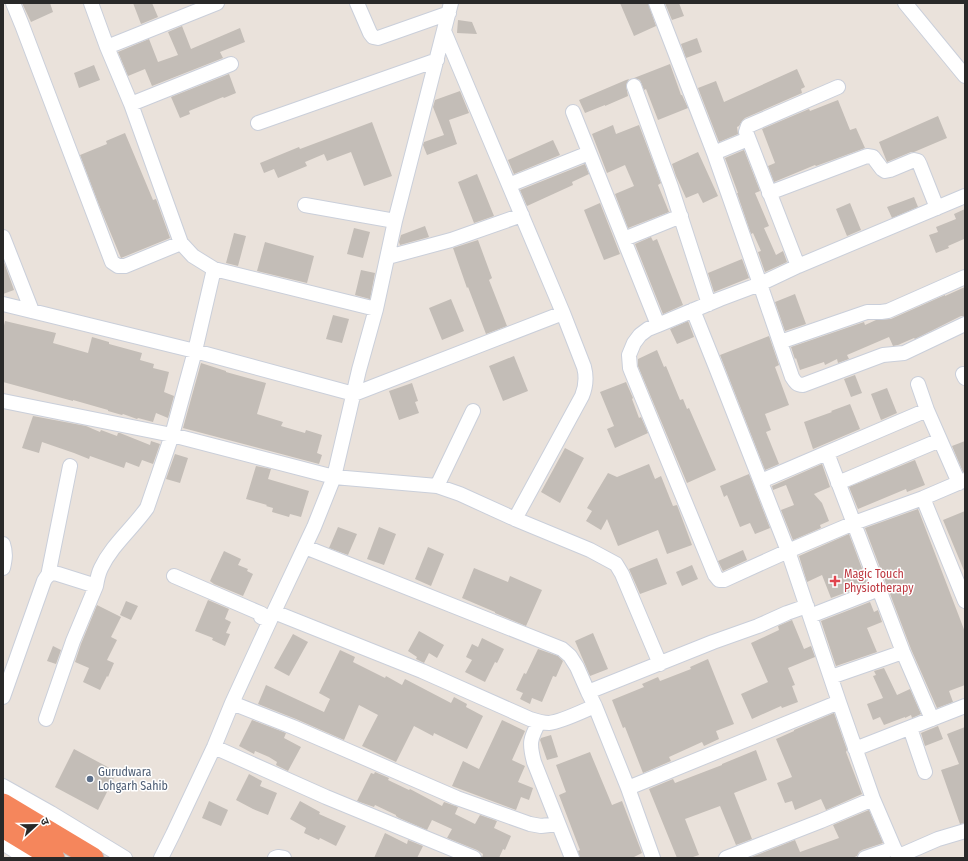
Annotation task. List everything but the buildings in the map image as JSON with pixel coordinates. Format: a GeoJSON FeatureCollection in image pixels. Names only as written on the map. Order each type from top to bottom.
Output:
{"type":"FeatureCollection","features":[{"type":"Feature","properties":{"kind":"highway"},"geometry":{"type":"LineString","coordinates":[[3,804],[93,858]]}},
{"type":"Feature","properties":{"kind":"highway"},"geometry":{"type":"LineString","coordinates":[[3,827],[54,858]]}},
{"type":"Feature","properties":{"kind":"street"},"geometry":{"type":"LineString","coordinates":[[13,3],[112,262],[118,266],[125,266],[181,243]]}},
{"type":"Feature","properties":{"kind":"street"},"geometry":{"type":"LineString","coordinates":[[91,3],[107,47],[131,104],[181,243],[194,256],[214,269],[376,309]]}},
{"type":"Feature","properties":{"kind":"street"},"geometry":{"type":"LineString","coordinates":[[107,47],[217,3]]}},
{"type":"Feature","properties":{"kind":"street"},"geometry":{"type":"LineString","coordinates":[[358,3],[370,32],[373,37],[378,38],[450,8]]}},
{"type":"Feature","properties":{"kind":"street"},"geometry":{"type":"LineString","coordinates":[[656,3],[714,153],[794,382],[798,385],[803,385],[883,355],[904,354],[965,324]]}},
{"type":"Feature","properties":{"kind":"street"},"geometry":{"type":"LineString","coordinates":[[905,3],[965,76]]}},
{"type":"Feature","properties":{"kind":"street"},"geometry":{"type":"LineString","coordinates":[[161,858],[214,747],[270,616],[305,547],[334,477],[359,370],[376,309],[395,221],[450,8]]}},
{"type":"Feature","properties":{"kind":"street"},"geometry":{"type":"LineString","coordinates":[[444,31],[563,313],[584,367],[586,376],[586,387],[582,396],[515,520]]}},
{"type":"Feature","properties":{"kind":"street"},"geometry":{"type":"LineString","coordinates":[[258,123],[437,60]]}},
{"type":"Feature","properties":{"kind":"street"},"geometry":{"type":"LineString","coordinates":[[131,104],[231,64]]}},
{"type":"Feature","properties":{"kind":"street"},"geometry":{"type":"LineString","coordinates":[[634,86],[681,216],[709,304]]}},
{"type":"Feature","properties":{"kind":"street"},"geometry":{"type":"LineString","coordinates":[[798,266],[746,132],[748,126],[838,87]]}},
{"type":"Feature","properties":{"kind":"street"},"geometry":{"type":"LineString","coordinates":[[573,112],[658,325]]}},
{"type":"Feature","properties":{"kind":"street"},"geometry":{"type":"LineString","coordinates":[[714,153],[748,139]]}},
{"type":"Feature","properties":{"kind":"street"},"geometry":{"type":"LineString","coordinates":[[509,185],[589,152]]}},
{"type":"Feature","properties":{"kind":"street"},"geometry":{"type":"LineString","coordinates":[[769,193],[867,156],[873,157],[885,171],[914,160],[918,161],[920,165],[937,208]]}},
{"type":"Feature","properties":{"kind":"street"},"geometry":{"type":"LineString","coordinates":[[918,384],[940,440],[962,482],[854,523],[724,580],[719,580],[715,575],[630,368],[629,355],[634,343],[640,335],[648,329],[760,284],[798,266],[965,197]]}},
{"type":"Feature","properties":{"kind":"street"},"geometry":{"type":"LineString","coordinates":[[305,206],[395,221]]}},
{"type":"Feature","properties":{"kind":"street"},"geometry":{"type":"LineString","coordinates":[[388,257],[451,240],[522,215]]}},
{"type":"Feature","properties":{"kind":"street"},"geometry":{"type":"LineString","coordinates":[[624,240],[681,216]]}},
{"type":"Feature","properties":{"kind":"street"},"geometry":{"type":"LineString","coordinates":[[3,236],[32,311]]}},
{"type":"Feature","properties":{"kind":"street"},"geometry":{"type":"LineString","coordinates":[[46,719],[73,641],[96,586],[100,570],[116,545],[147,508],[172,435],[214,269]]}},
{"type":"Feature","properties":{"kind":"street"},"geometry":{"type":"LineString","coordinates":[[780,342],[866,312],[888,311],[965,277]]}},
{"type":"Feature","properties":{"kind":"street"},"geometry":{"type":"LineString","coordinates":[[3,304],[194,351],[354,394],[563,313]]}},
{"type":"Feature","properties":{"kind":"street"},"geometry":{"type":"LineString","coordinates":[[693,310],[788,551],[873,799],[898,854]]}},
{"type":"Feature","properties":{"kind":"street"},"geometry":{"type":"LineString","coordinates":[[3,401],[172,435],[334,477],[437,486],[460,494],[515,520],[590,550],[616,564],[622,574],[660,664]]}},
{"type":"Feature","properties":{"kind":"street"},"geometry":{"type":"LineString","coordinates":[[761,481],[927,410]]}},
{"type":"Feature","properties":{"kind":"street"},"geometry":{"type":"LineString","coordinates":[[437,486],[473,411]]}},
{"type":"Feature","properties":{"kind":"street"},"geometry":{"type":"LineString","coordinates":[[838,482],[940,440]]}},
{"type":"Feature","properties":{"kind":"street"},"geometry":{"type":"LineString","coordinates":[[827,453],[903,652],[932,719]]}},
{"type":"Feature","properties":{"kind":"street"},"geometry":{"type":"LineString","coordinates":[[48,576],[70,466]]}},
{"type":"Feature","properties":{"kind":"street"},"geometry":{"type":"LineString","coordinates":[[923,498],[965,601]]}},
{"type":"Feature","properties":{"kind":"street"},"geometry":{"type":"LineString","coordinates":[[3,544],[5,562],[3,568]]}},
{"type":"Feature","properties":{"kind":"street"},"geometry":{"type":"LineString","coordinates":[[305,547],[562,649],[570,656],[577,667],[588,692],[628,788],[653,858]]}},
{"type":"Feature","properties":{"kind":"street"},"geometry":{"type":"LineString","coordinates":[[3,697],[44,581],[48,576],[52,573],[58,574],[96,586]]}},
{"type":"Feature","properties":{"kind":"street"},"geometry":{"type":"LineString","coordinates":[[174,576],[270,616],[422,671],[539,722],[555,722],[594,706]]}},
{"type":"Feature","properties":{"kind":"street"},"geometry":{"type":"LineString","coordinates":[[588,692],[758,626],[787,613],[808,611],[880,589]]}},
{"type":"Feature","properties":{"kind":"street"},"geometry":{"type":"LineString","coordinates":[[831,677],[903,652]]}},
{"type":"Feature","properties":{"kind":"street"},"geometry":{"type":"LineString","coordinates":[[628,788],[839,702]]}},
{"type":"Feature","properties":{"kind":"street"},"geometry":{"type":"LineString","coordinates":[[232,703],[457,798],[530,824],[540,826],[558,824]]}},
{"type":"Feature","properties":{"kind":"street"},"geometry":{"type":"LineString","coordinates":[[856,749],[965,706]]}},
{"type":"Feature","properties":{"kind":"street"},"geometry":{"type":"LineString","coordinates":[[539,722],[533,734],[531,751],[572,858]]}},
{"type":"Feature","properties":{"kind":"street"},"geometry":{"type":"LineString","coordinates":[[910,728],[925,772]]}},
{"type":"Feature","properties":{"kind":"street"},"geometry":{"type":"LineString","coordinates":[[214,747],[326,797],[474,858]]}},
{"type":"Feature","properties":{"kind":"street"},"geometry":{"type":"LineString","coordinates":[[3,786],[125,858]]}},
{"type":"Feature","properties":{"kind":"street"},"geometry":{"type":"LineString","coordinates":[[726,858],[815,824],[873,799]]}},
{"type":"Feature","properties":{"kind":"street"},"geometry":{"type":"LineString","coordinates":[[866,858],[898,854],[938,839],[965,832]]}},
{"type":"Feature","properties":{"kind":"street"},"geometry":{"type":"LineString","coordinates":[[3,843],[26,858]]}},
{"type":"Feature","properties":{"kind":"street"},"geometry":{"type":"LineString","coordinates":[[275,858],[284,858]]}},
{"type":"Feature","properties":{"kind":"place","name":"Magic Touch Physiotherapy"},"geometry":{"type":"Point","coordinates":[835,581]}},
{"type":"Feature","properties":{"kind":"place","name":"Gurudwara Lohgarh Sahib"},"geometry":{"type":"Point","coordinates":[90,779]}}]}
